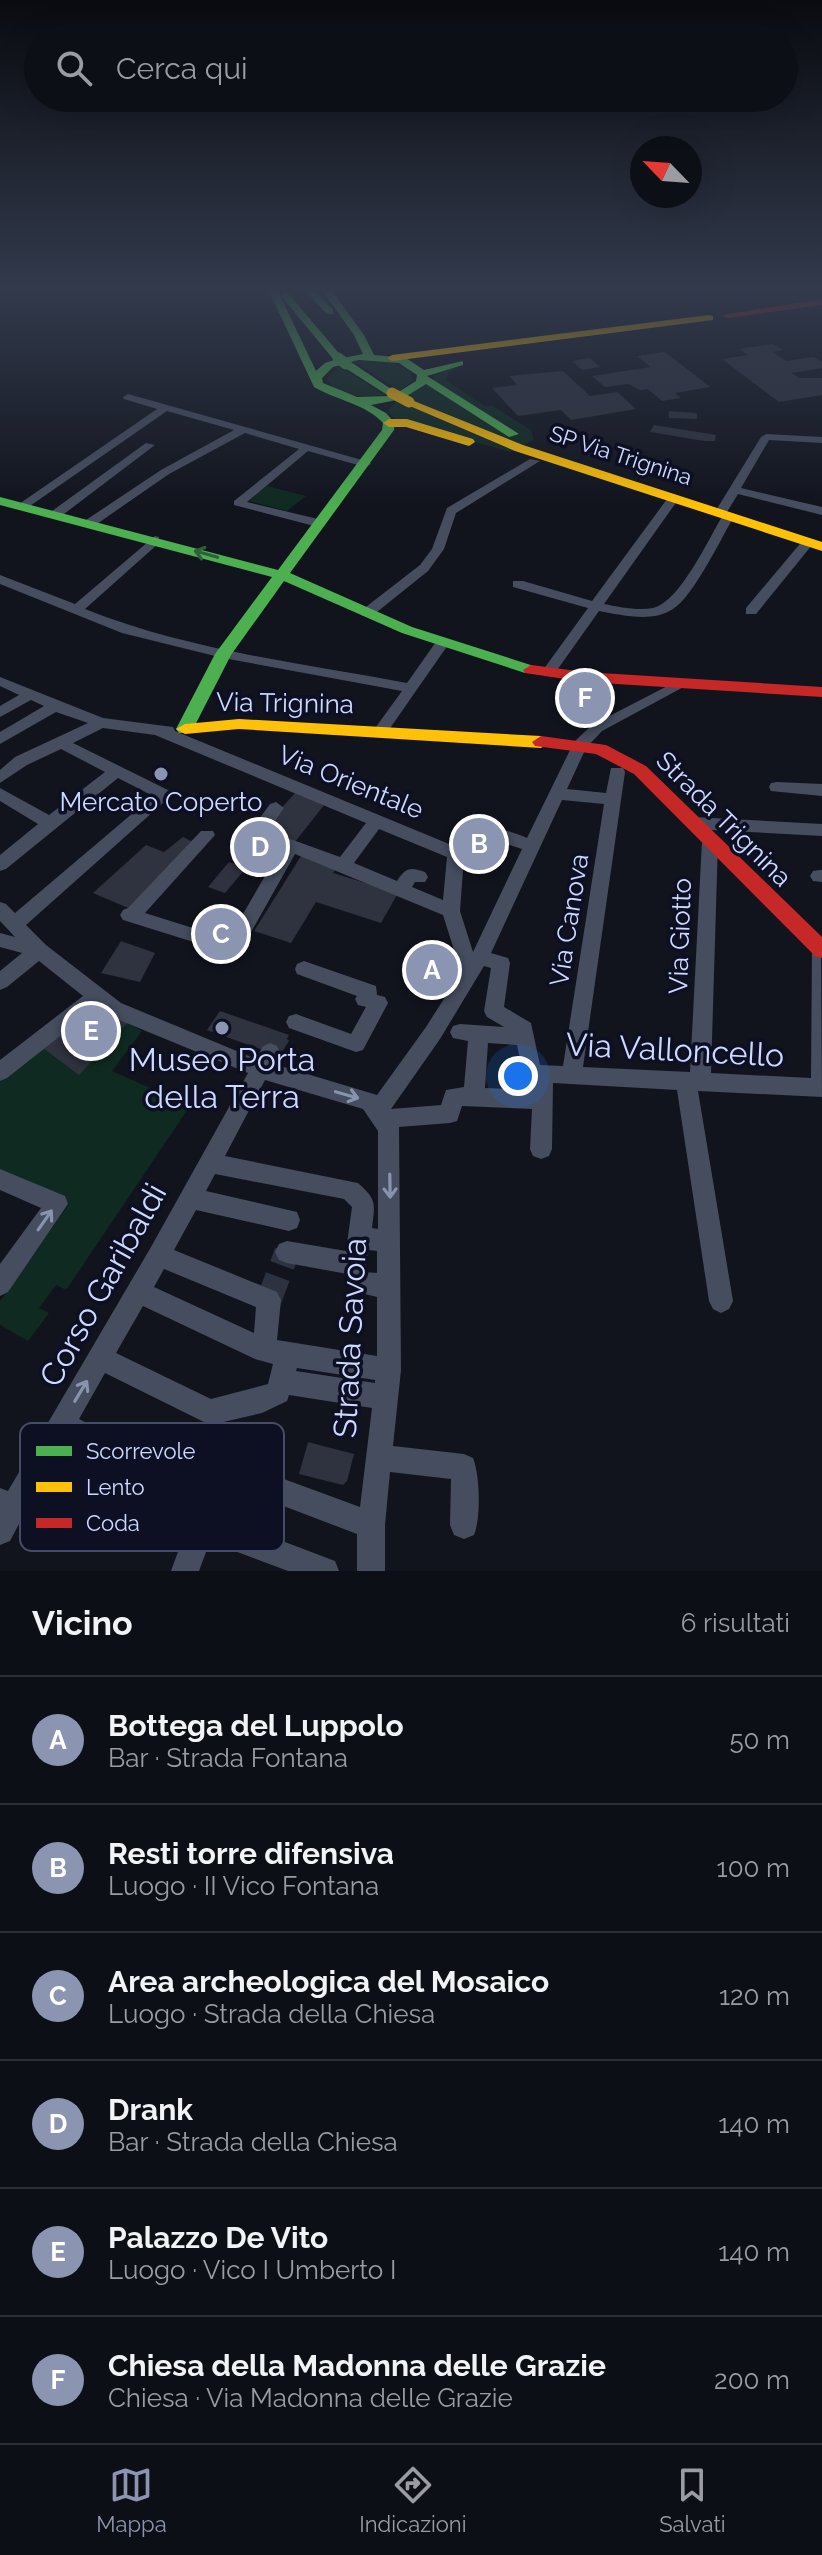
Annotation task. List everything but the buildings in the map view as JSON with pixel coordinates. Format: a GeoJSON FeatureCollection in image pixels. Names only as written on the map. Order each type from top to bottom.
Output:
{"type":"FeatureCollection","features":[{"type":"Feature","properties":{"kind":"street"},"geometry":{"type":"LineString","coordinates":[[306,360],[316,381],[328,393],[353,400],[385,419],[538,458]]}},
{"type":"Feature","properties":{"kind":"street","name":"SP Via Trignina"},"geometry":{"type":"LineString","coordinates":[[341,360],[398,398],[538,458],[674,497],[815,544]]}},
{"type":"Feature","properties":{"kind":"street"},"geometry":{"type":"LineString","coordinates":[[316,381],[318,373],[333,362],[343,360]]}},
{"type":"Feature","properties":{"kind":"street"},"geometry":{"type":"LineString","coordinates":[[399,360],[534,446],[538,458]]}},
{"type":"Feature","properties":{"kind":"street"},"geometry":{"type":"LineString","coordinates":[[353,400],[398,398],[415,390],[423,376],[476,360]]}},
{"type":"Feature","properties":{"kind":"street"},"geometry":{"type":"LineString","coordinates":[[128,397],[365,464]]}},
{"type":"Feature","properties":{"kind":"street"},"geometry":{"type":"LineString","coordinates":[[185,729],[223,654],[388,430],[385,419],[398,398]]}},
{"type":"Feature","properties":{"kind":"street"},"geometry":{"type":"LineString","coordinates":[[23,506],[165,408]]}},
{"type":"Feature","properties":{"kind":"street"},"geometry":{"type":"LineString","coordinates":[[90,523],[165,472],[243,430]]}},
{"type":"Feature","properties":{"kind":"street"},"geometry":{"type":"LineString","coordinates":[[518,584],[596,605],[646,613],[670,606],[766,437],[822,440]]}},
{"type":"Feature","properties":{"kind":"street"},"geometry":{"type":"LineString","coordinates":[[56,514],[150,445]]}},
{"type":"Feature","properties":{"kind":"street"},"geometry":{"type":"LineString","coordinates":[[306,448],[238,503],[318,523]]}},
{"type":"Feature","properties":{"kind":"street"},"geometry":{"type":"LineString","coordinates":[[367,613],[424,568],[438,549],[451,511],[538,458]]}},
{"type":"Feature","properties":{"kind":"street"},"geometry":{"type":"LineString","coordinates":[[735,490],[822,511]]}},
{"type":"Feature","properties":{"kind":"street"},"geometry":{"type":"LineString","coordinates":[[550,670],[674,497]]}},
{"type":"Feature","properties":{"kind":"street"},"geometry":{"type":"LineString","coordinates":[[0,501],[281,575],[367,613],[519,668],[585,677],[822,692]]}},
{"type":"Feature","properties":{"kind":"street"},"geometry":{"type":"LineString","coordinates":[[77,609],[155,540]]}},
{"type":"Feature","properties":{"kind":"street"},"geometry":{"type":"LineString","coordinates":[[751,611],[815,544]]}},
{"type":"Feature","properties":{"kind":"street"},"geometry":{"type":"LineString","coordinates":[[0,579],[127,630],[223,654],[411,688]]}},
{"type":"Feature","properties":{"kind":"street"},"geometry":{"type":"LineString","coordinates":[[381,731],[443,642]]}},
{"type":"Feature","properties":{"kind":"street","name":"Via Trignina"},"geometry":{"type":"LineString","coordinates":[[0,681],[98,724],[132,731],[239,724],[579,746]]}},
{"type":"Feature","properties":{"kind":"street"},"geometry":{"type":"LineString","coordinates":[[381,1115],[475,964],[579,746],[597,728],[684,683]]}},
{"type":"Feature","properties":{"kind":"street"},"geometry":{"type":"LineString","coordinates":[[0,712],[31,694]]}},
{"type":"Feature","properties":{"kind":"street"},"geometry":{"type":"LineString","coordinates":[[0,739],[56,705]]}},
{"type":"Feature","properties":{"kind":"street"},"geometry":{"type":"LineString","coordinates":[[0,778],[21,761],[98,724]]}},
{"type":"Feature","properties":{"kind":"street","name":"Via Orientale"},"geometry":{"type":"LineString","coordinates":[[158,730],[456,854]]}},
{"type":"Feature","properties":{"kind":"street"},"geometry":{"type":"LineString","coordinates":[[15,924],[164,795],[61,743]]}},
{"type":"Feature","properties":{"kind":"street","name":"Strada Trignina"},"geometry":{"type":"LineString","coordinates":[[579,746],[600,749],[628,761],[822,950],[821,1088]]}},
{"type":"Feature","properties":{"kind":"street"},"geometry":{"type":"LineString","coordinates":[[0,865],[115,772]]}},
{"type":"Feature","properties":{"kind":"street","name":"Via Canova"},"geometry":{"type":"LineString","coordinates":[[572,1075],[617,772]]}},
{"type":"Feature","properties":{"kind":"street"},"geometry":{"type":"LineString","coordinates":[[278,779],[291,790],[257,833],[451,911]]}},
{"type":"Feature","properties":{"kind":"street"},"geometry":{"type":"LineString","coordinates":[[777,787],[822,790]]}},
{"type":"Feature","properties":{"kind":"street"},"geometry":{"type":"LineString","coordinates":[[0,794],[50,823]]}},
{"type":"Feature","properties":{"kind":"street"},"geometry":{"type":"LineString","coordinates":[[556,794],[613,799]]}},
{"type":"Feature","properties":{"kind":"street"},"geometry":{"type":"LineString","coordinates":[[343,865],[377,820]]}},
{"type":"Feature","properties":{"kind":"street"},"geometry":{"type":"LineString","coordinates":[[693,823],[822,830]]}},
{"type":"Feature","properties":{"kind":"street"},"geometry":{"type":"LineString","coordinates":[[475,964],[451,911],[456,854],[479,834],[489,831],[531,846]]}},
{"type":"Feature","properties":{"kind":"street"},"geometry":{"type":"LineString","coordinates":[[207,835],[131,916],[232,947]]}},
{"type":"Feature","properties":{"kind":"street","name":"Via Giotto"},"geometry":{"type":"LineString","coordinates":[[710,841],[693,1081],[721,1301]]}},
{"type":"Feature","properties":{"kind":"street"},"geometry":{"type":"LineString","coordinates":[[200,937],[211,920],[244,929],[291,845]]}},
{"type":"Feature","properties":{"kind":"street"},"geometry":{"type":"LineString","coordinates":[[401,889],[411,874],[419,877]]}},
{"type":"Feature","properties":{"kind":"street"},"geometry":{"type":"LineString","coordinates":[[0,909],[39,950],[114,1009],[264,1060],[370,1102],[381,1115]]}},
{"type":"Feature","properties":{"kind":"street"},"geometry":{"type":"LineString","coordinates":[[0,940],[39,950]]}},
{"type":"Feature","properties":{"kind":"street"},"geometry":{"type":"LineString","coordinates":[[0,982],[39,950]]}},
{"type":"Feature","properties":{"kind":"street"},"geometry":{"type":"LineString","coordinates":[[474,1097],[470,1032],[525,1037],[524,1029],[494,1011],[501,963],[475,964]]}},
{"type":"Feature","properties":{"kind":"street"},"geometry":{"type":"LineString","coordinates":[[296,1022],[356,1044],[378,1003],[365,999],[369,992],[304,969]]}},
{"type":"Feature","properties":{"kind":"street"},"geometry":{"type":"LineString","coordinates":[[0,1072],[97,996]]}},
{"type":"Feature","properties":{"kind":"street","name":"Via Valloncello"},"geometry":{"type":"LineString","coordinates":[[525,1037],[531,1073],[821,1088]]}},
{"type":"Feature","properties":{"kind":"street","name":"Corso Garibaldi"},"geometry":{"type":"LineString","coordinates":[[61,1423],[159,1255],[264,1060]]}},
{"type":"Feature","properties":{"kind":"street"},"geometry":{"type":"LineString","coordinates":[[541,1149],[543,1073]]}},
{"type":"Feature","properties":{"kind":"street"},"geometry":{"type":"LineString","coordinates":[[381,1115],[450,1114],[453,1096],[542,1100]]}},
{"type":"Feature","properties":{"kind":"street","name":"Strada Savoia"},"geometry":{"type":"LineString","coordinates":[[371,1571],[371,1525],[389,1370],[389,1129],[381,1115]]}},
{"type":"Feature","properties":{"kind":"street"},"geometry":{"type":"LineString","coordinates":[[208,1163],[350,1190],[364,1203],[356,1264],[287,1252]]}},
{"type":"Feature","properties":{"kind":"street"},"geometry":{"type":"LineString","coordinates":[[0,1179],[57,1204],[0,1284]]}},
{"type":"Feature","properties":{"kind":"street"},"geometry":{"type":"LineString","coordinates":[[189,1198],[289,1220]]}},
{"type":"Feature","properties":{"kind":"street"},"geometry":{"type":"LineString","coordinates":[[359,1237],[390,1242]]}},
{"type":"Feature","properties":{"kind":"street"},"geometry":{"type":"LineString","coordinates":[[100,1358],[210,1412],[262,1400],[278,1392],[281,1381],[269,1300],[159,1255]]}},
{"type":"Feature","properties":{"kind":"street"},"geometry":{"type":"LineString","coordinates":[[361,1283],[390,1287]]}},
{"type":"Feature","properties":{"kind":"street"},"geometry":{"type":"LineString","coordinates":[[138,1292],[278,1354],[389,1370]]}},
{"type":"Feature","properties":{"kind":"street"},"geometry":{"type":"LineString","coordinates":[[281,1381],[386,1397]]}},
{"type":"Feature","properties":{"kind":"street"},"geometry":{"type":"LineString","coordinates":[[378,1457],[464,1467],[464,1525]]}},
{"type":"Feature","properties":{"kind":"street","name":"Corso Garibaldi"},"geometry":{"type":"LineString","coordinates":[[4,1513],[20,1488]]}},
{"type":"Feature","properties":{"kind":"street"},"geometry":{"type":"LineString","coordinates":[[284,1493],[371,1525]]}},
{"type":"Feature","properties":{"kind":"street"},"geometry":{"type":"LineString","coordinates":[[185,1571],[192,1551]]}},
{"type":"Feature","properties":{"kind":"street"},"geometry":{"type":"LineString","coordinates":[[272,1551],[325,1571]]}},
{"type":"Feature","properties":{"kind":"green space"},"geometry":{"type":"Polygon","coordinates":[[[354,362],[390,362],[410,371],[414,380],[400,391],[354,362]]]}},
{"type":"Feature","properties":{"kind":"green space"},"geometry":{"type":"Polygon","coordinates":[[[339,366],[385,395],[352,395],[337,390],[327,378],[339,366]]]}},
{"type":"Feature","properties":{"kind":"green space"},"geometry":{"type":"Polygon","coordinates":[[[454,367],[457,370],[449,372],[446,380],[484,406],[493,406],[531,430],[534,440],[510,452],[395,419],[387,412],[395,402],[432,380],[435,373],[454,367]]]}},
{"type":"Feature","properties":{"kind":"green space"},"geometry":{"type":"Polygon","coordinates":[[[267,486],[306,496],[287,511],[249,501],[267,486]]]}},
{"type":"Feature","properties":{"kind":"green space"},"geometry":{"type":"Polygon","coordinates":[[[127,1023],[142,1031],[112,1071],[190,1106],[66,1290],[56,1285],[39,1308],[49,1313],[28,1341],[0,1325],[0,1301],[69,1204],[0,1171],[0,1080],[43,1048],[127,1023]]]}},
{"type":"Feature","properties":{"kind":"tunnel"},"geometry":{"type":"LineString","coordinates":[[270,1052],[282,1033]]}},
{"type":"Feature","properties":{"kind":"tunnel"},"geometry":{"type":"LineString","coordinates":[[269,1300],[287,1252]]}},
{"type":"Feature","properties":{"kind":"traffic: fast"},"geometry":{"type":"LineString","coordinates":[[306,360],[316,381]]}},
{"type":"Feature","properties":{"kind":"traffic: fast"},"geometry":{"type":"LineString","coordinates":[[341,360],[346,364]]}},
{"type":"Feature","properties":{"kind":"traffic: fast"},"geometry":{"type":"LineString","coordinates":[[347,360],[329,365],[316,377],[318,385],[343,397],[371,402],[398,397],[422,382],[422,374],[402,360]]}},
{"type":"Feature","properties":{"kind":"traffic: fast"},"geometry":{"type":"LineString","coordinates":[[422,374],[459,363]]}},
{"type":"Feature","properties":{"kind":"traffic: fast"},"geometry":{"type":"LineString","coordinates":[[346,364],[392,393]]}},
{"type":"Feature","properties":{"kind":"traffic: fast"},"geometry":{"type":"LineString","coordinates":[[423,378],[513,434]]}},
{"type":"Feature","properties":{"kind":"traffic: fast"},"geometry":{"type":"LineString","coordinates":[[185,729],[223,654],[388,430],[389,423],[382,415],[353,400]]}},
{"type":"Feature","properties":{"kind":"traffic: fast"},"geometry":{"type":"LineString","coordinates":[[0,501],[281,575],[407,630],[531,670]]}},
{"type":"Feature","properties":{"kind":"traffic: slow"},"geometry":{"type":"LineString","coordinates":[[392,393],[409,402]]}},
{"type":"Feature","properties":{"kind":"traffic: slow"},"geometry":{"type":"LineString","coordinates":[[409,402],[519,448],[822,547]]}},
{"type":"Feature","properties":{"kind":"traffic: slow"},"geometry":{"type":"LineString","coordinates":[[389,423],[407,423],[469,442]]}},
{"type":"Feature","properties":{"kind":"traffic: slow"},"geometry":{"type":"LineString","coordinates":[[185,729],[239,724],[541,742]]}},
{"type":"Feature","properties":{"kind":"traffic: jam"},"geometry":{"type":"LineString","coordinates":[[531,670],[585,677],[822,692]]}},
{"type":"Feature","properties":{"kind":"traffic: jam"},"geometry":{"type":"LineString","coordinates":[[541,742],[600,749],[640,770],[822,950]]}},
{"type":"Feature","properties":{"kind":"place","name":"Chiesa della Madonna delle Grazie"},"geometry":{"type":"Point","coordinates":[585,698]}},
{"type":"Feature","properties":{"kind":"place","name":"Mercato Coperto"},"geometry":{"type":"Point","coordinates":[161,774]}},
{"type":"Feature","properties":{"kind":"place","name":"Resti torre difensiva"},"geometry":{"type":"Point","coordinates":[479,844]}},
{"type":"Feature","properties":{"kind":"place","name":"Drank"},"geometry":{"type":"Point","coordinates":[260,847]}},
{"type":"Feature","properties":{"kind":"place","name":"Area archeologica del Mosaico"},"geometry":{"type":"Point","coordinates":[221,934]}},
{"type":"Feature","properties":{"kind":"place","name":"Bottega del Luppolo"},"geometry":{"type":"Point","coordinates":[432,970]}},
{"type":"Feature","properties":{"kind":"place","name":"Museo Porta della Terra"},"geometry":{"type":"Point","coordinates":[222,1028]}},
{"type":"Feature","properties":{"kind":"place","name":"Palazzo De Vito"},"geometry":{"type":"Point","coordinates":[91,1031]}}]}
